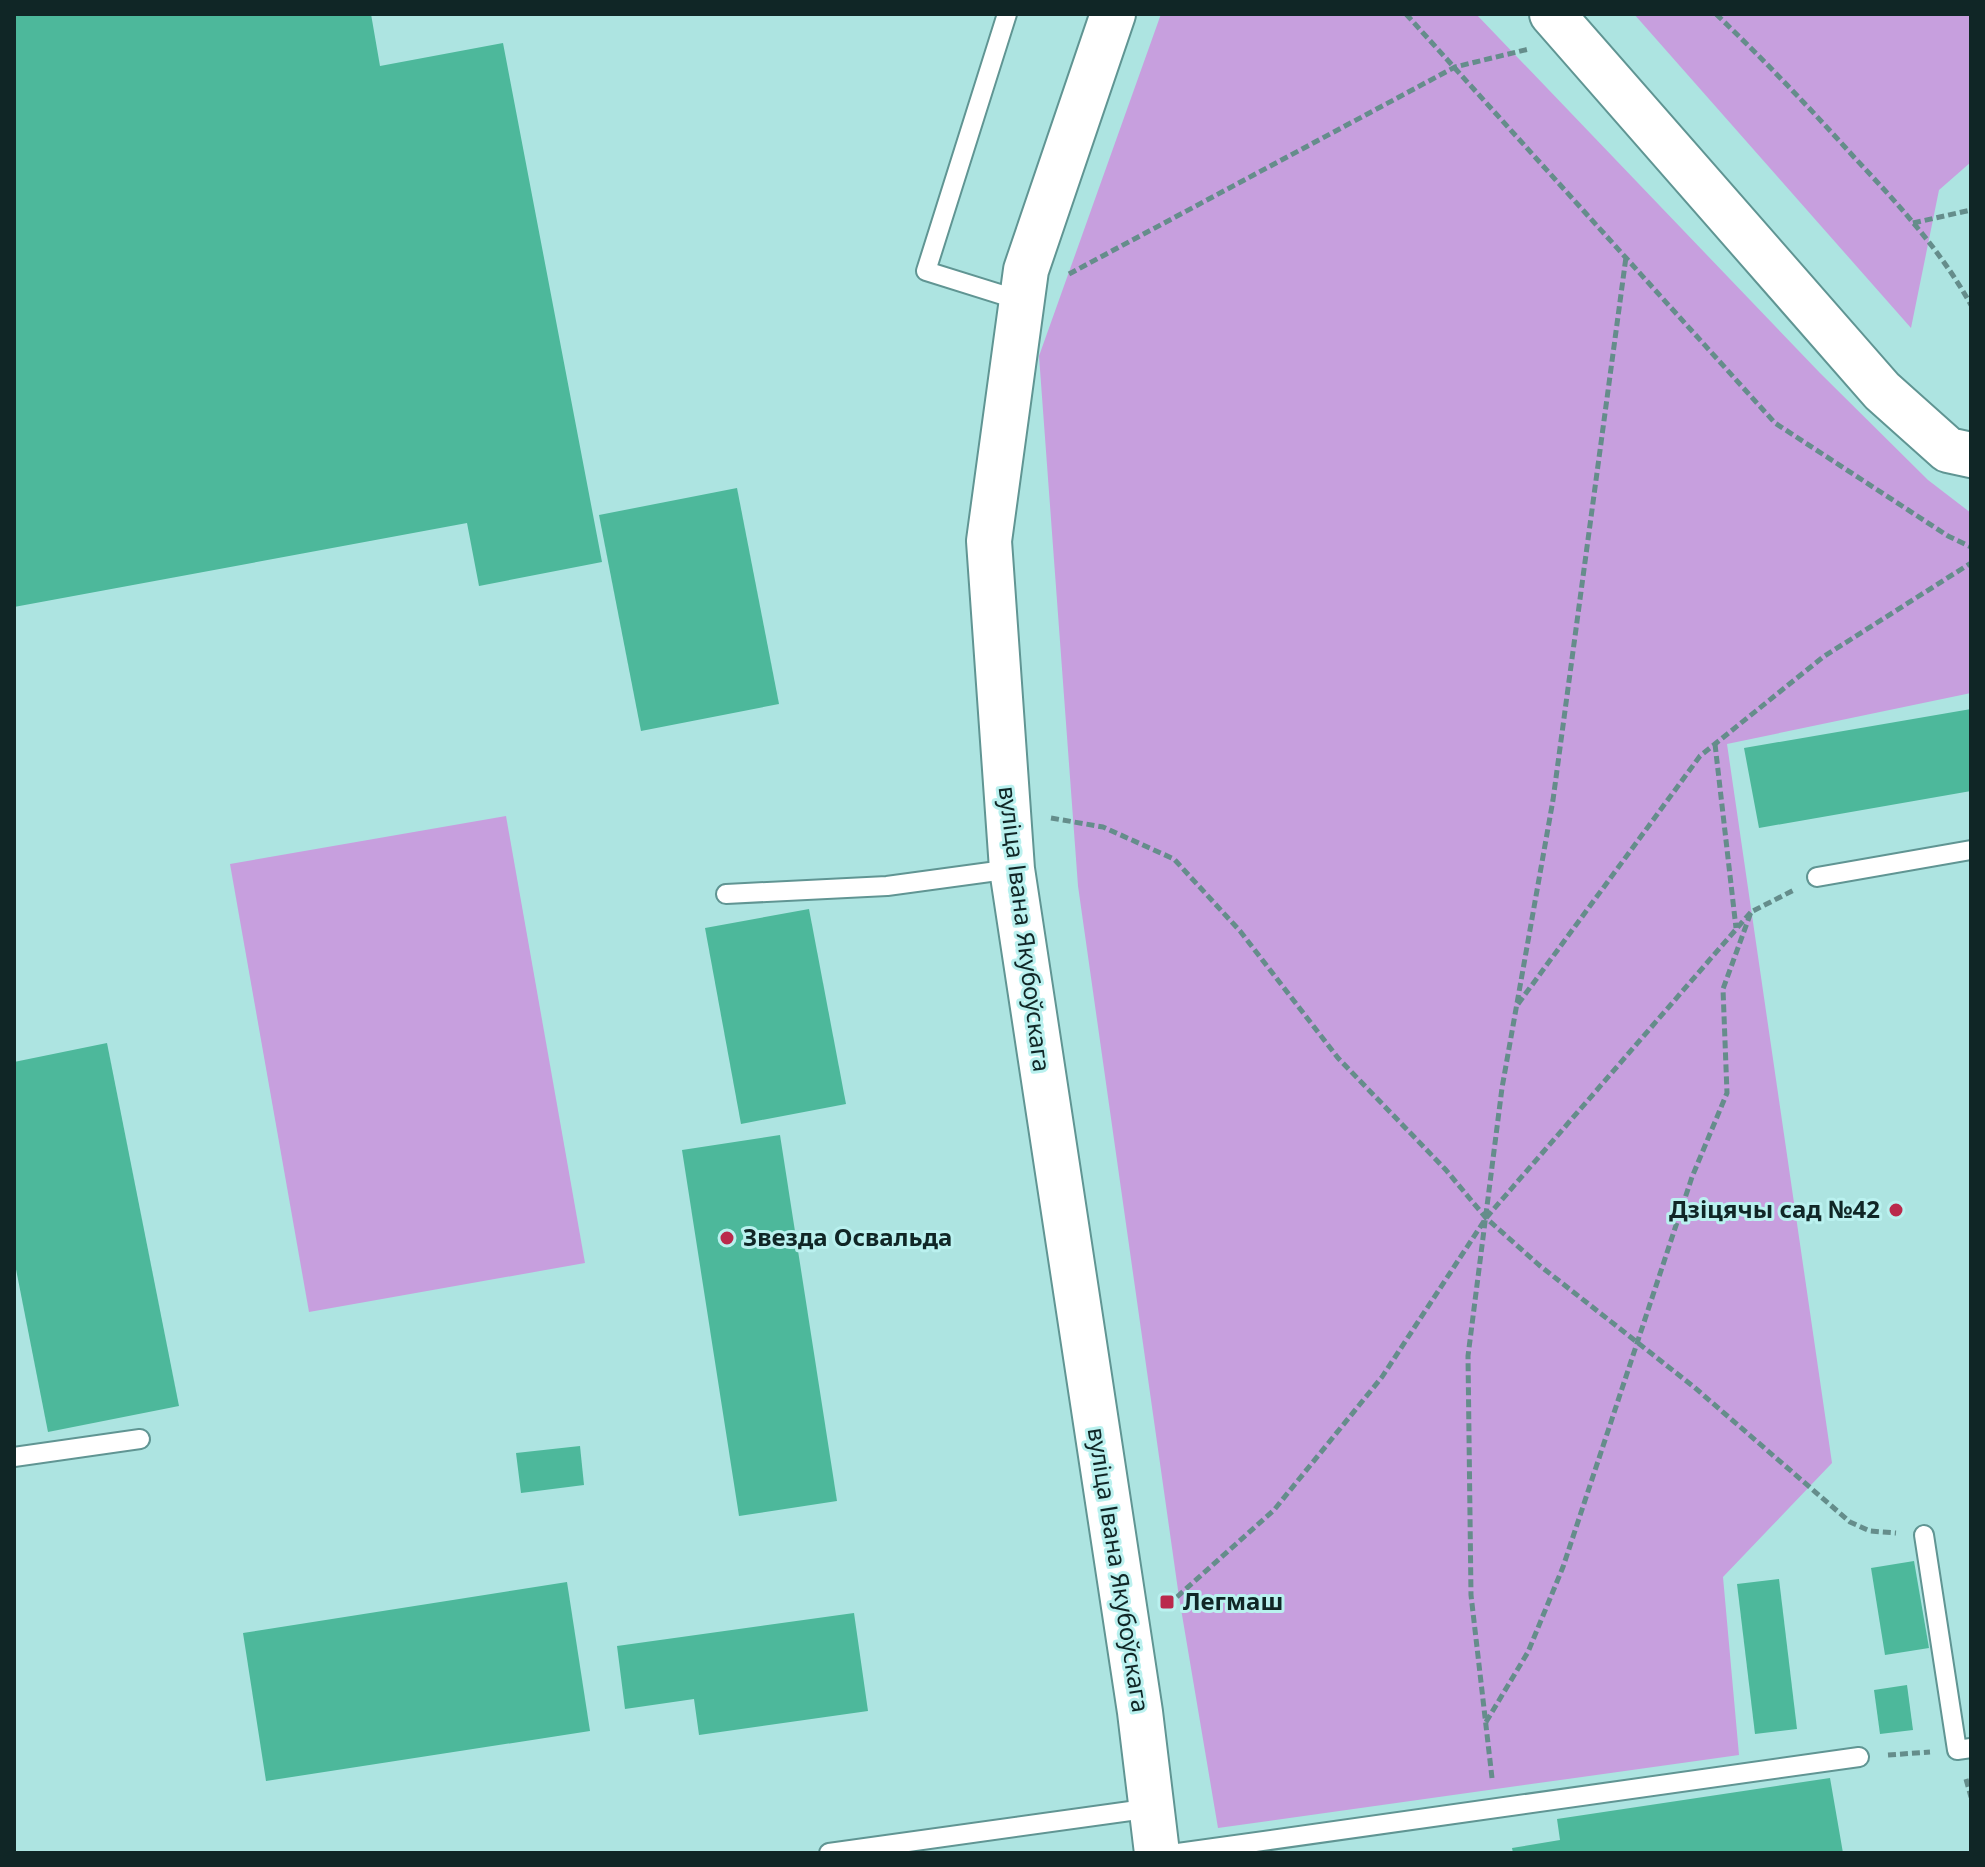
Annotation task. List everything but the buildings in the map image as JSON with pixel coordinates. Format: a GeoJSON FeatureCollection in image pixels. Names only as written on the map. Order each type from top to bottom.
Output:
{"type":"FeatureCollection","features":[{"type":"Feature","properties":{"kind":"street","name":"вуліца Івана Якубоўскага"},"geometry":{"type":"LineString","coordinates":[[1113,14],[1026,270],[989,541],[1010,850],[1157,1853]]}},
{"type":"Feature","properties":{"kind":"street"},"geometry":{"type":"LineString","coordinates":[[1544,30],[1882,391],[1948,450],[1971,455]]}},
{"type":"Feature","properties":{"kind":"lane"},"geometry":{"type":"LineString","coordinates":[[1007,14],[926,271],[1022,301]]}},
{"type":"Feature","properties":{"kind":"lane"},"geometry":{"type":"LineString","coordinates":[[726,894],[887,886],[1010,850]]}},
{"type":"Feature","properties":{"kind":"lane"},"geometry":{"type":"LineString","coordinates":[[1817,877],[1971,850]]}},
{"type":"Feature","properties":{"kind":"lane"},"geometry":{"type":"LineString","coordinates":[[14,1457],[140,1439]]}},
{"type":"Feature","properties":{"kind":"lane"},"geometry":{"type":"LineString","coordinates":[[1924,1535],[1957,1750],[1971,1748]]}},
{"type":"Feature","properties":{"kind":"lane"},"geometry":{"type":"LineString","coordinates":[[1178,1853],[1859,1757]]}},
{"type":"Feature","properties":{"kind":"lane"},"geometry":{"type":"LineString","coordinates":[[829,1853],[1152,1808]]}},
{"type":"Feature","properties":{"kind":"path"},"geometry":{"type":"LineString","coordinates":[[1406,14],[1775,423],[1948,536],[1971,547]]}},
{"type":"Feature","properties":{"kind":"path"},"geometry":{"type":"LineString","coordinates":[[1716,14],[1779,75],[1913,223],[1951,271],[1971,305]]}},
{"type":"Feature","properties":{"kind":"path"},"geometry":{"type":"LineString","coordinates":[[1022,301],[1455,67],[1544,30]]}},
{"type":"Feature","properties":{"kind":"path"},"geometry":{"type":"LineString","coordinates":[[1913,223],[1971,210]]}},
{"type":"Feature","properties":{"kind":"path"},"geometry":{"type":"LineString","coordinates":[[1494,1807],[1471,1595],[1468,1356],[1517,1005],[1553,800],[1626,257]]}},
{"type":"Feature","properties":{"kind":"path"},"geometry":{"type":"LineString","coordinates":[[1517,1005],[1700,756],[1823,657],[1971,563]]}},
{"type":"Feature","properties":{"kind":"path"},"geometry":{"type":"LineString","coordinates":[[1715,744],[1736,929]]}},
{"type":"Feature","properties":{"kind":"path"},"geometry":{"type":"LineString","coordinates":[[1010,850],[1056,816],[1103,827],[1174,859],[1240,931],[1338,1058],[1446,1170],[1486,1218],[1850,1522],[1870,1531],[1924,1535]]}},
{"type":"Feature","properties":{"kind":"path"},"geometry":{"type":"LineString","coordinates":[[1167,1602],[1274,1510],[1382,1377],[1486,1218],[1751,912],[1817,877]]}},
{"type":"Feature","properties":{"kind":"path"},"geometry":{"type":"LineString","coordinates":[[1485,1723],[1528,1652],[1563,1567],[1692,1177],[1727,1093],[1723,989],[1751,912]]}},
{"type":"Feature","properties":{"kind":"shaded area"},"geometry":{"type":"Polygon","coordinates":[[[1161,14],[1476,14],[1820,373],[1928,480],[1971,513],[1971,693],[1727,744],[1832,1463],[1723,1577],[1739,1755],[1218,1828],[1179,1597],[1078,886],[1039,356],[1161,14]]]}},
{"type":"Feature","properties":{"kind":"shaded area"},"geometry":{"type":"Polygon","coordinates":[[[1634,14],[1971,14],[1971,162],[1939,190],[1911,328],[1634,14]]]}},
{"type":"Feature","properties":{"kind":"shaded area"},"geometry":{"type":"Polygon","coordinates":[[[506,816],[585,1263],[309,1312],[230,864],[506,816]]]}},
{"type":"Feature","properties":{"kind":"place","name":"Дзіцячы сад №42"},"geometry":{"type":"Point","coordinates":[1896,1210]}},
{"type":"Feature","properties":{"kind":"place","name":"Звезда Освальда"},"geometry":{"type":"Point","coordinates":[727,1238]}},
{"type":"Feature","properties":{"kind":"place","name":"Легмаш"},"geometry":{"type":"Point","coordinates":[1167,1602]}}]}
